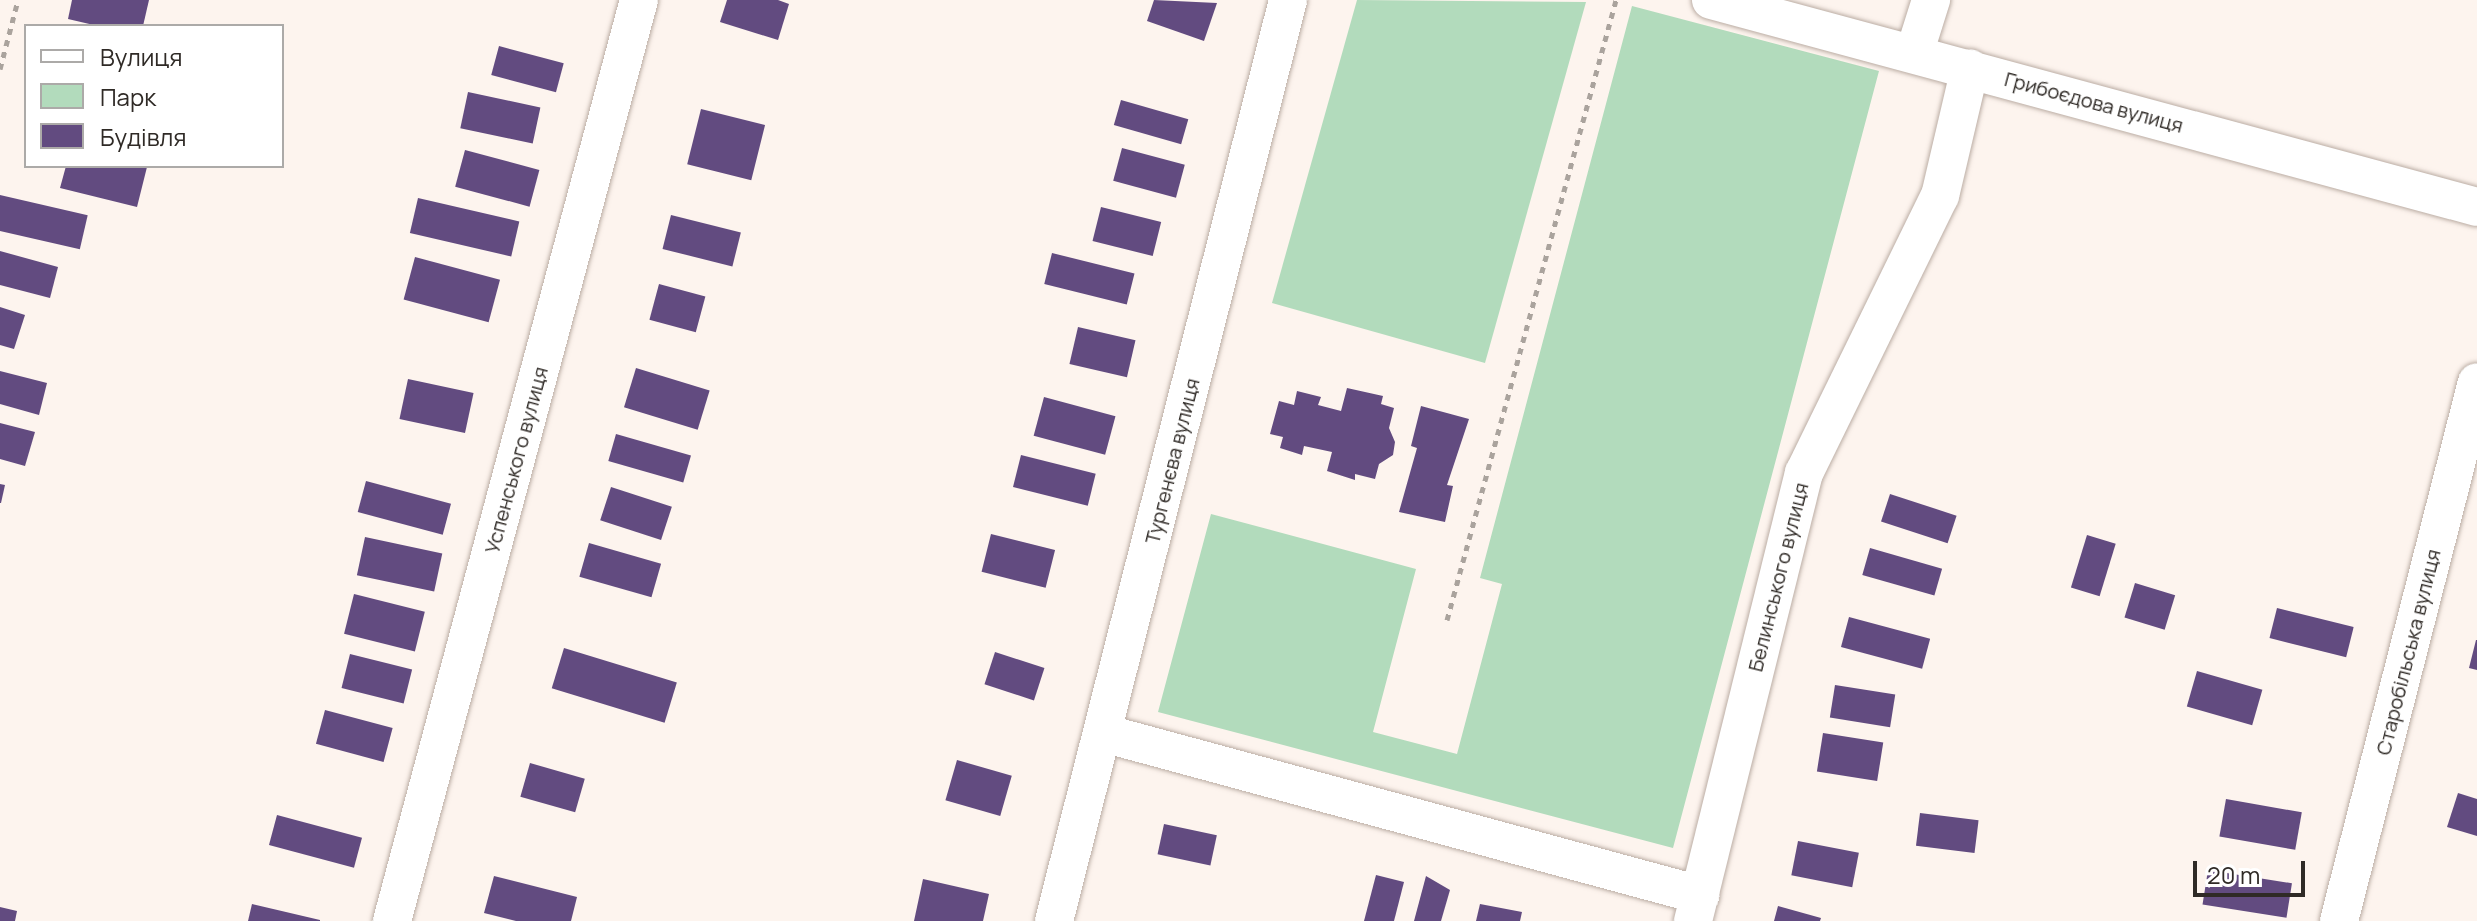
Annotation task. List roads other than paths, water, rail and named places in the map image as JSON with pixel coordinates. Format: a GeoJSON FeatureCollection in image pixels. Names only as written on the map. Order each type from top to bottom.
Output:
{"type":"FeatureCollection","features":[{"type":"Feature","properties":{"kind":"street","name":"Успенського вулиця"},"geometry":{"type":"LineString","coordinates":[[392,921],[639,0]]}},
{"type":"Feature","properties":{"kind":"street","name":"Тургенєва вулиця"},"geometry":{"type":"LineString","coordinates":[[1054,921],[1288,0]]}},
{"type":"Feature","properties":{"kind":"street","name":"Грибоєдова вулиця"},"geometry":{"type":"LineString","coordinates":[[1711,0],[2477,207]]}},
{"type":"Feature","properties":{"kind":"street"},"geometry":{"type":"LineString","coordinates":[[1914,54],[1931,0]]}},
{"type":"Feature","properties":{"kind":"street","name":"Белинського вулиця"},"geometry":{"type":"LineString","coordinates":[[1696,908],[1804,473],[1940,196],[1970,68]]}},
{"type":"Feature","properties":{"kind":"street","name":"Старобільська вулиця"},"geometry":{"type":"LineString","coordinates":[[2339,921],[2477,382]]}},
{"type":"Feature","properties":{"kind":"street"},"geometry":{"type":"LineString","coordinates":[[1103,733],[1696,908]]}}]}
